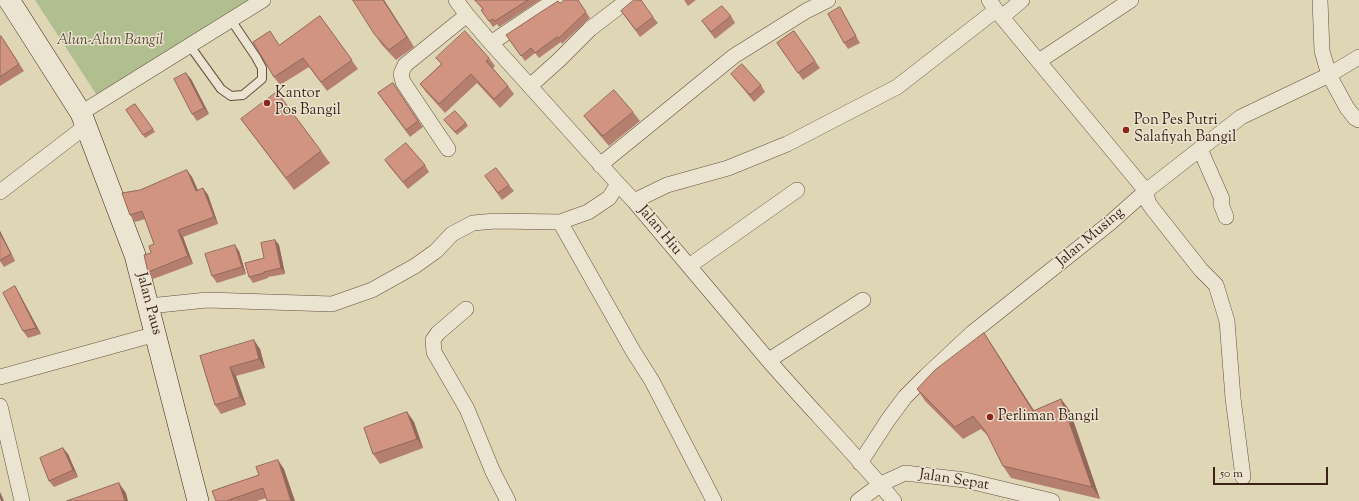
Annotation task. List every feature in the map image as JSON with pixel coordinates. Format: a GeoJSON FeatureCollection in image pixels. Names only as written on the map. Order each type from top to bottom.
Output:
{"type":"FeatureCollection","features":[{"type":"Feature","properties":{"kind":"main road","name":"Jalan Paus"},"geometry":{"type":"LineString","coordinates":[[9,0],[83,120],[135,255],[198,501]]}},
{"type":"Feature","properties":{"kind":"street"},"geometry":{"type":"LineString","coordinates":[[0,192],[83,120],[190,46],[263,0]]}},
{"type":"Feature","properties":{"kind":"street","name":"Jalan Hiu"},"geometry":{"type":"LineString","coordinates":[[456,0],[491,43],[634,201],[769,360],[860,463],[881,484],[893,500]]}},
{"type":"Feature","properties":{"kind":"street"},"geometry":{"type":"LineString","coordinates":[[491,43],[557,0]]}},
{"type":"Feature","properties":{"kind":"street"},"geometry":{"type":"LineString","coordinates":[[530,86],[590,29],[628,0]]}},
{"type":"Feature","properties":{"kind":"street"},"geometry":{"type":"LineString","coordinates":[[600,165],[734,56],[806,11],[828,0]]}},
{"type":"Feature","properties":{"kind":"street"},"geometry":{"type":"LineString","coordinates":[[634,201],[667,185],[728,168],[787,144],[897,87],[996,9],[1022,0]]}},
{"type":"Feature","properties":{"kind":"street"},"geometry":{"type":"LineString","coordinates":[[1039,61],[1131,0]]}},
{"type":"Feature","properties":{"kind":"street"},"geometry":{"type":"LineString","coordinates":[[1320,0],[1322,51],[1329,75],[1347,108],[1355,118],[1359,120]]}},
{"type":"Feature","properties":{"kind":"street"},"geometry":{"type":"LineString","coordinates":[[996,9],[1146,190],[1148,202],[1152,208],[1201,270],[1216,285],[1227,321],[1233,398],[1243,476]]}},
{"type":"Feature","properties":{"kind":"street"},"geometry":{"type":"LineString","coordinates":[[448,148],[403,82],[401,74],[405,65],[467,15]]}},
{"type":"Feature","properties":{"kind":"street","name":"Jalan Musing"},"geometry":{"type":"LineString","coordinates":[[860,463],[892,414],[905,397],[926,376],[972,334],[1110,223],[1146,190],[1241,117],[1329,75],[1359,57]]}},
{"type":"Feature","properties":{"kind":"street"},"geometry":{"type":"LineString","coordinates":[[1200,149],[1222,199],[1221,204],[1226,218]]}},
{"type":"Feature","properties":{"kind":"street"},"geometry":{"type":"LineString","coordinates":[[149,306],[207,300],[332,304],[372,290],[415,266],[436,251],[452,234],[473,223],[495,220],[560,222],[588,212],[609,198],[618,184]]}},
{"type":"Feature","properties":{"kind":"street"},"geometry":{"type":"LineString","coordinates":[[689,266],[797,190]]}},
{"type":"Feature","properties":{"kind":"street"},"geometry":{"type":"LineString","coordinates":[[560,222],[633,351],[652,381],[714,501]]}},
{"type":"Feature","properties":{"kind":"street"},"geometry":{"type":"LineString","coordinates":[[769,360],[863,300]]}},
{"type":"Feature","properties":{"kind":"street"},"geometry":{"type":"LineString","coordinates":[[466,309],[438,333],[433,340],[434,352],[467,409],[493,472],[508,501]]}},
{"type":"Feature","properties":{"kind":"street"},"geometry":{"type":"LineString","coordinates":[[0,377],[156,334]]}},
{"type":"Feature","properties":{"kind":"street"},"geometry":{"type":"LineString","coordinates":[[0,406],[22,501]]}},
{"type":"Feature","properties":{"kind":"street","name":"Jalan Sepat"},"geometry":{"type":"LineString","coordinates":[[858,501],[881,484],[904,473],[965,480],[1052,501]]}},
{"type":"Feature","properties":{"kind":"lane"},"geometry":{"type":"LineString","coordinates":[[190,46],[221,89],[231,96],[243,95],[262,79],[262,68],[231,20]]}},
{"type":"Feature","properties":{"kind":"green space","name":"Alun-Alun Bangil"},"geometry":{"type":"Polygon","coordinates":[[[35,0],[250,0],[98,97],[35,0]]]}},
{"type":"Feature","properties":{"kind":"building"},"geometry":{"type":"Polygon","coordinates":[[[353,0],[383,0],[407,37],[389,50],[375,35],[353,0]]]}},
{"type":"Feature","properties":{"kind":"building"},"geometry":{"type":"Polygon","coordinates":[[[475,0],[528,0],[495,21],[493,19],[489,21],[481,10],[483,9],[475,0]]]}},
{"type":"Feature","properties":{"kind":"building"},"geometry":{"type":"Polygon","coordinates":[[[564,0],[578,0],[586,12],[560,37],[557,37],[535,53],[531,48],[521,56],[506,35],[558,1],[560,3],[564,0]]]}},
{"type":"Feature","properties":{"kind":"building"},"geometry":{"type":"Polygon","coordinates":[[[634,0],[641,0],[653,17],[636,30],[621,11],[634,0]]]}},
{"type":"Feature","properties":{"kind":"building"},"geometry":{"type":"Polygon","coordinates":[[[722,6],[731,16],[711,32],[702,21],[722,6]]]}},
{"type":"Feature","properties":{"kind":"building"},"geometry":{"type":"Polygon","coordinates":[[[840,7],[856,36],[844,43],[828,14],[840,7]]]}},
{"type":"Feature","properties":{"kind":"building"},"geometry":{"type":"Polygon","coordinates":[[[320,16],[352,60],[321,82],[303,58],[274,77],[253,42],[270,31],[279,45],[320,16]]]}},
{"type":"Feature","properties":{"kind":"building"},"geometry":{"type":"Polygon","coordinates":[[[465,31],[489,58],[486,61],[508,86],[494,99],[471,74],[439,104],[420,84],[442,64],[436,58],[465,31]]]}},
{"type":"Feature","properties":{"kind":"building"},"geometry":{"type":"Polygon","coordinates":[[[794,31],[815,61],[798,73],[777,43],[794,31]]]}},
{"type":"Feature","properties":{"kind":"building"},"geometry":{"type":"Polygon","coordinates":[[[1,36],[19,64],[0,77],[0,37],[1,36]]]}},
{"type":"Feature","properties":{"kind":"building"},"geometry":{"type":"Polygon","coordinates":[[[742,64],[761,85],[750,95],[731,74],[742,64]]]}},
{"type":"Feature","properties":{"kind":"building"},"geometry":{"type":"Polygon","coordinates":[[[186,73],[204,108],[192,114],[174,79],[186,73]]]}},
{"type":"Feature","properties":{"kind":"building"},"geometry":{"type":"Polygon","coordinates":[[[393,83],[418,121],[406,130],[378,93],[393,83]]]}},
{"type":"Feature","properties":{"kind":"building"},"geometry":{"type":"Polygon","coordinates":[[[614,90],[633,112],[603,136],[584,116],[614,90]]]}},
{"type":"Feature","properties":{"kind":"building"},"geometry":{"type":"Polygon","coordinates":[[[277,92],[321,151],[286,178],[241,119],[277,92]]]}},
{"type":"Feature","properties":{"kind":"building"},"geometry":{"type":"Polygon","coordinates":[[[135,104],[153,129],[143,135],[126,110],[135,104]]]}},
{"type":"Feature","properties":{"kind":"building"},"geometry":{"type":"Polygon","coordinates":[[[455,111],[466,123],[455,132],[444,120],[455,111]]]}},
{"type":"Feature","properties":{"kind":"building"},"geometry":{"type":"Polygon","coordinates":[[[406,143],[425,165],[403,182],[385,160],[406,143]]]}},
{"type":"Feature","properties":{"kind":"building"},"geometry":{"type":"Polygon","coordinates":[[[496,168],[509,185],[498,193],[485,176],[496,168]]]}},
{"type":"Feature","properties":{"kind":"building"},"geometry":{"type":"Polygon","coordinates":[[[187,170],[196,191],[203,188],[214,217],[178,230],[188,256],[148,272],[144,255],[151,253],[149,246],[154,244],[142,211],[130,215],[122,193],[140,190],[187,170]]]}},
{"type":"Feature","properties":{"kind":"building"},"geometry":{"type":"Polygon","coordinates":[[[0,233],[11,254],[0,260],[0,233]]]}},
{"type":"Feature","properties":{"kind":"building"},"geometry":{"type":"Polygon","coordinates":[[[275,240],[281,268],[249,277],[245,263],[264,258],[261,243],[275,240]]]}},
{"type":"Feature","properties":{"kind":"building"},"geometry":{"type":"Polygon","coordinates":[[[235,245],[242,267],[212,276],[205,254],[235,245]]]}},
{"type":"Feature","properties":{"kind":"building"},"geometry":{"type":"Polygon","coordinates":[[[15,286],[36,328],[23,331],[3,293],[15,286]]]}},
{"type":"Feature","properties":{"kind":"building","name":"Perliman Bangil"},"geometry":{"type":"Polygon","coordinates":[[[984,333],[1033,411],[1061,399],[1092,487],[1003,466],[986,432],[973,416],[955,427],[917,389],[935,370],[984,333]]]}},
{"type":"Feature","properties":{"kind":"building"},"geometry":{"type":"Polygon","coordinates":[[[254,340],[259,359],[230,367],[240,397],[215,405],[200,356],[254,340]]]}},
{"type":"Feature","properties":{"kind":"building"},"geometry":{"type":"Polygon","coordinates":[[[407,412],[417,439],[373,454],[364,428],[407,412]]]}},
{"type":"Feature","properties":{"kind":"building"},"geometry":{"type":"Polygon","coordinates":[[[63,448],[73,470],[49,481],[40,458],[63,448]]]}},
{"type":"Feature","properties":{"kind":"building"},"geometry":{"type":"Polygon","coordinates":[[[278,460],[291,501],[267,501],[263,488],[226,501],[216,501],[212,491],[259,475],[256,467],[278,460]]]}},
{"type":"Feature","properties":{"kind":"building"},"geometry":{"type":"Polygon","coordinates":[[[119,483],[125,501],[67,501],[119,483]]]}},
{"type":"Feature","properties":{"kind":"place","name":"Kantor Pos Bangil"},"geometry":{"type":"Point","coordinates":[267,103]}},
{"type":"Feature","properties":{"kind":"place","name":"Pon Pes Putri Salafiyah Bangil"},"geometry":{"type":"Point","coordinates":[1126,130]}},
{"type":"Feature","properties":{"kind":"place","name":"Perliman Bangil"},"geometry":{"type":"Point","coordinates":[990,417]}}]}
